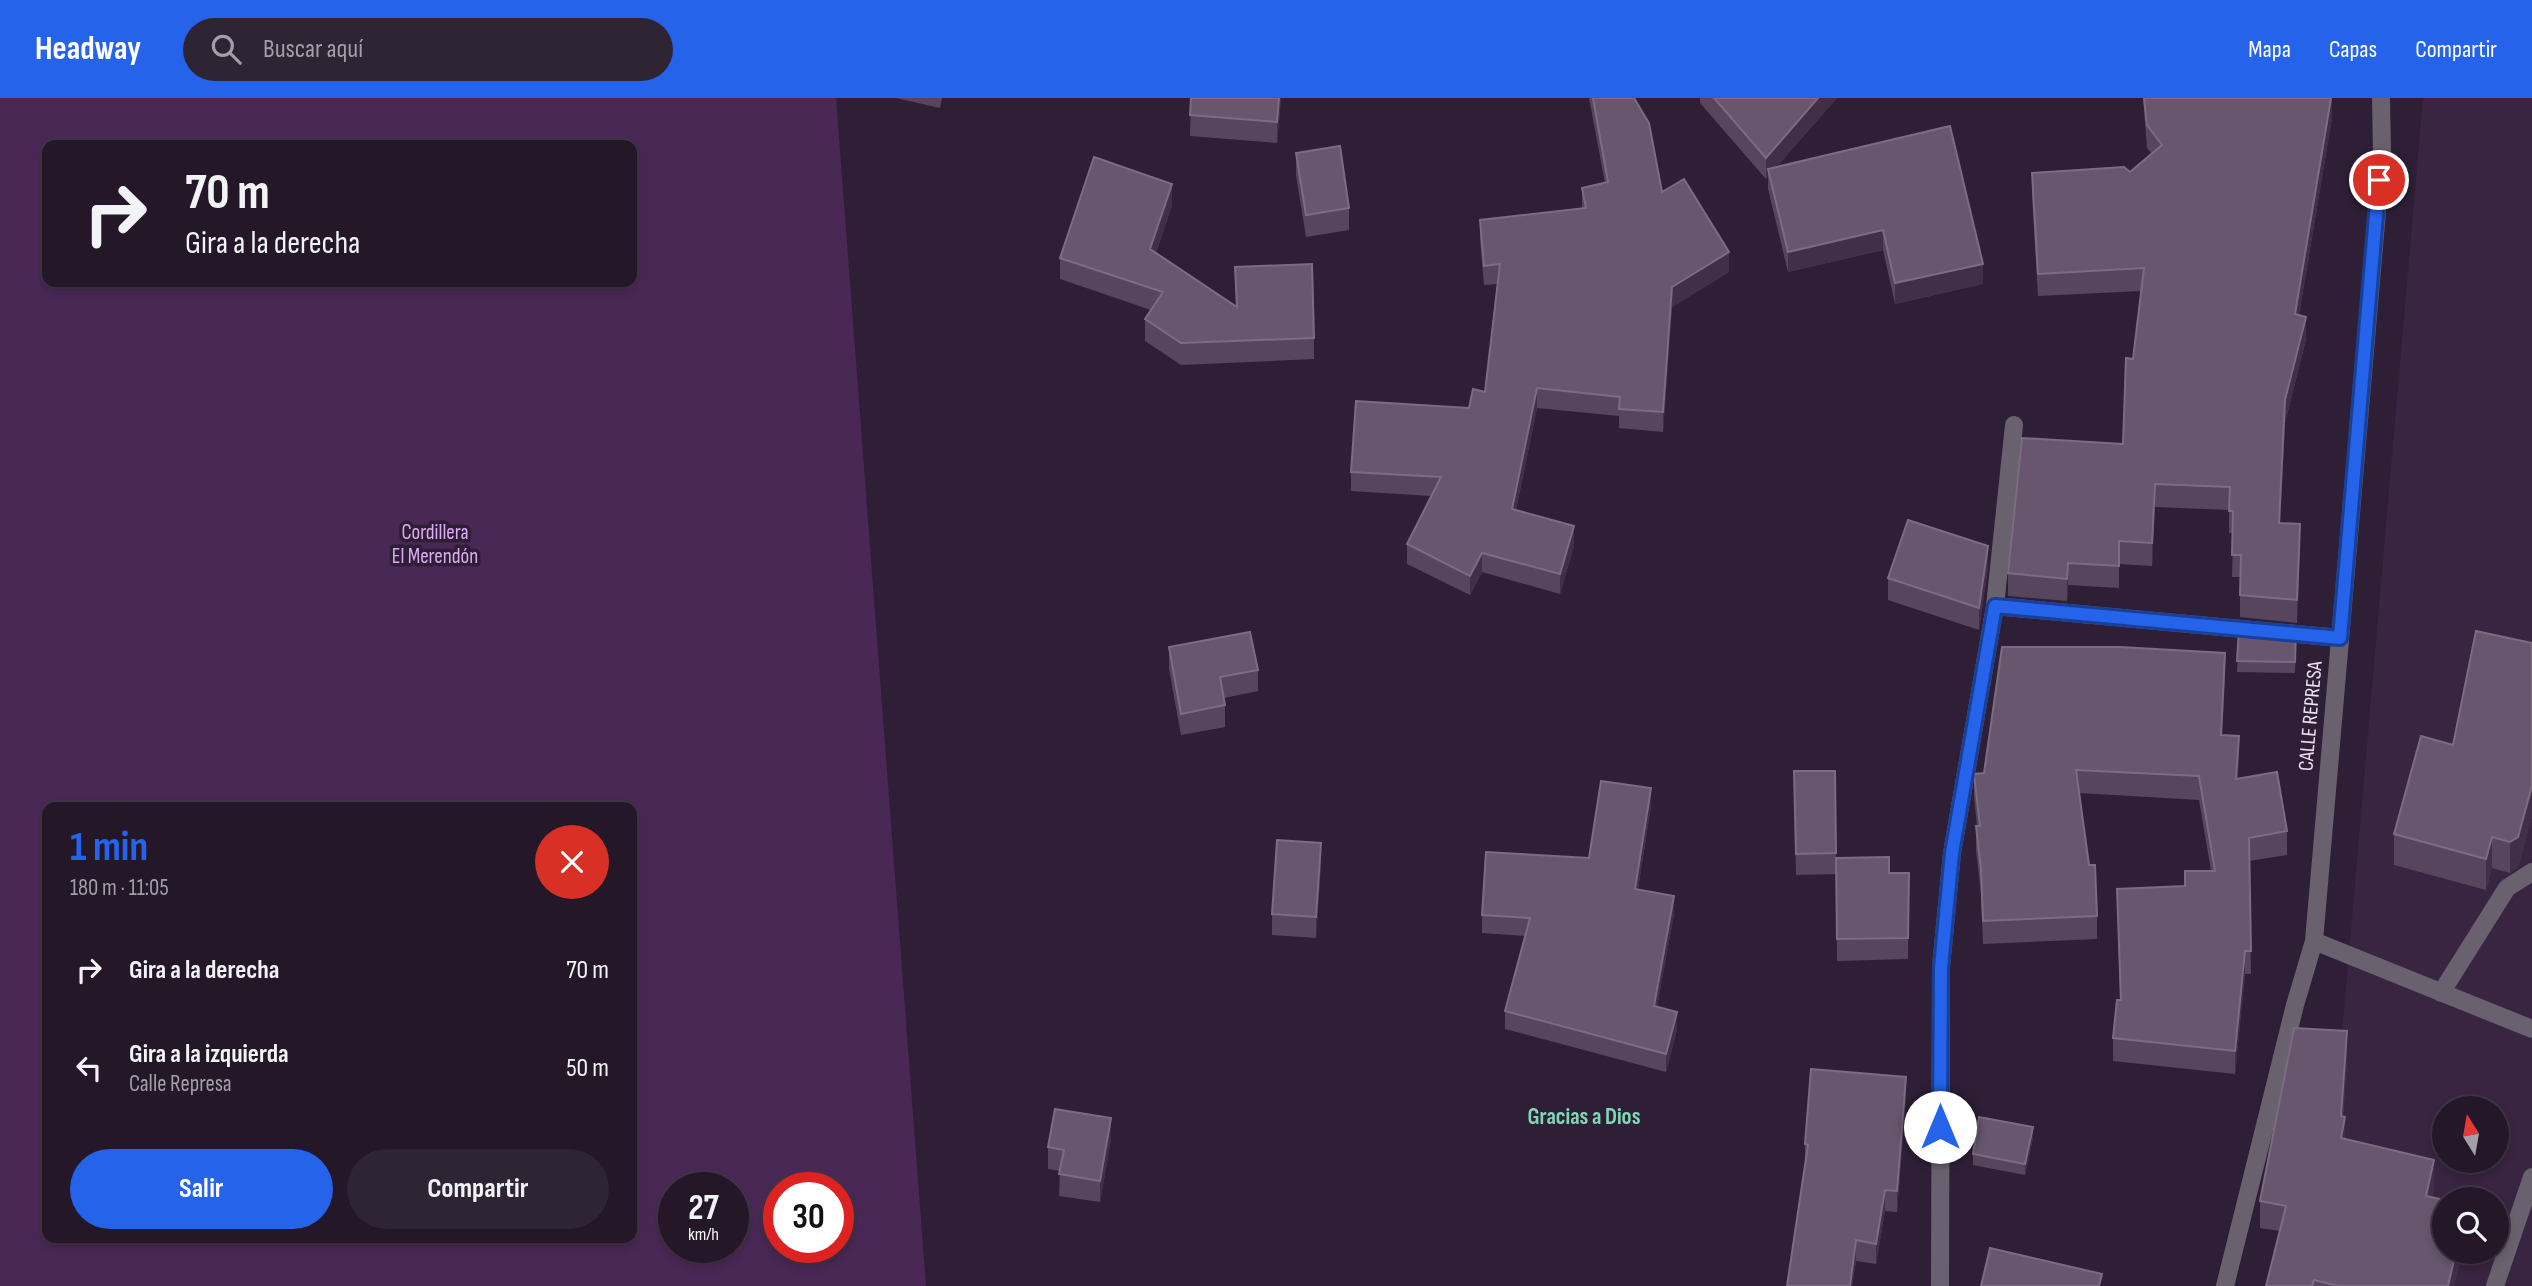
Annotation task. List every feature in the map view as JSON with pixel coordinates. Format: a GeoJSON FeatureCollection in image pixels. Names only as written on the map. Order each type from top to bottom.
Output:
{"type":"FeatureCollection","features":[{"type":"Feature","properties":{"kind":"street","name":"CALLE REPRESA"},"geometry":{"type":"LineString","coordinates":[[2225,1286],[2295,1005],[2314,941],[2382,153],[2381,98]]}},
{"type":"Feature","properties":{"kind":"street"},"geometry":{"type":"LineString","coordinates":[[1940,1286],[1941,967],[1952,853],[1995,606],[2014,425]]}},
{"type":"Feature","properties":{"kind":"street"},"geometry":{"type":"LineString","coordinates":[[1995,606],[2340,638]]}},
{"type":"Feature","properties":{"kind":"street"},"geometry":{"type":"LineString","coordinates":[[2441,993],[2507,888],[2532,872]]}},
{"type":"Feature","properties":{"kind":"street"},"geometry":{"type":"LineString","coordinates":[[2314,941],[2532,1029]]}},
{"type":"Feature","properties":{"kind":"street"},"geometry":{"type":"LineString","coordinates":[[2495,1286],[2532,1177]]}},
{"type":"Feature","properties":{"kind":"shaded area"},"geometry":{"type":"Polygon","coordinates":[[[2423,98],[2532,98],[2532,1286],[2314,1286],[2334,1126],[2423,98]]]}},
{"type":"Feature","properties":{"kind":"green space","name":"Cordillera El Merendón"},"geometry":{"type":"Polygon","coordinates":[[[0,98],[836,98],[926,1286],[0,1286],[0,98]]]}},
{"type":"Feature","properties":{"kind":"building"},"geometry":{"type":"Polygon","coordinates":[[[1191,98],[1279,98],[1277,122],[1190,115],[1191,98]]]}},
{"type":"Feature","properties":{"kind":"building"},"geometry":{"type":"Polygon","coordinates":[[[1593,98],[1634,98],[1649,123],[1662,192],[1684,179],[1729,252],[1672,287],[1663,412],[1619,409],[1620,397],[1537,388],[1512,509],[1574,526],[1560,574],[1482,553],[1470,576],[1407,544],[1441,477],[1351,472],[1356,401],[1469,408],[1473,389],[1485,392],[1500,264],[1484,266],[1480,220],[1586,208],[1582,188],[1608,182],[1593,98]]]}},
{"type":"Feature","properties":{"kind":"building"},"geometry":{"type":"Polygon","coordinates":[[[1714,98],[1818,98],[1766,158],[1714,98]]]}},
{"type":"Feature","properties":{"kind":"building"},"geometry":{"type":"Polygon","coordinates":[[[2144,98],[2331,98],[2295,314],[2306,317],[2285,400],[2279,523],[2300,524],[2297,600],[2240,595],[2241,555],[2232,555],[2233,511],[2229,511],[2230,487],[2155,484],[2152,543],[2119,541],[2119,566],[2068,563],[2067,579],[2008,573],[2022,438],[2123,444],[2126,358],[2133,359],[2144,268],[2038,274],[2032,173],[2124,167],[2130,172],[2162,145],[2147,125],[2144,98]]]}},
{"type":"Feature","properties":{"kind":"building"},"geometry":{"type":"Polygon","coordinates":[[[1950,126],[1983,264],[1895,283],[1883,230],[1788,252],[1768,169],[1950,126]]]}},
{"type":"Feature","properties":{"kind":"building"},"geometry":{"type":"Polygon","coordinates":[[[1340,146],[1349,208],[1306,215],[1296,153],[1340,146]]]}},
{"type":"Feature","properties":{"kind":"building"},"geometry":{"type":"Polygon","coordinates":[[[1094,157],[1172,184],[1150,249],[1237,307],[1235,267],[1312,264],[1314,338],[1181,343],[1145,319],[1163,292],[1060,258],[1094,157]]]}},
{"type":"Feature","properties":{"kind":"building"},"geometry":{"type":"Polygon","coordinates":[[[1908,520],[1988,546],[1979,608],[1888,578],[1908,520]]]}},
{"type":"Feature","properties":{"kind":"building"},"geometry":{"type":"Polygon","coordinates":[[[2239,629],[2296,634],[2295,662],[2237,661],[2239,629]]]}},
{"type":"Feature","properties":{"kind":"building"},"geometry":{"type":"Polygon","coordinates":[[[2476,631],[2532,643],[2532,786],[2518,837],[2510,842],[2492,837],[2486,859],[2394,834],[2421,736],[2453,745],[2476,631]]]}},
{"type":"Feature","properties":{"kind":"building"},"geometry":{"type":"Polygon","coordinates":[[[1250,632],[1258,670],[1220,677],[1225,705],[1181,714],[1169,647],[1250,632]]]}},
{"type":"Feature","properties":{"kind":"building"},"geometry":{"type":"Polygon","coordinates":[[[2002,647],[2120,647],[2225,653],[2221,735],[2239,736],[2236,779],[2277,772],[2287,831],[2249,838],[2251,951],[2245,951],[2235,1051],[2113,1038],[2117,1000],[2121,1000],[2117,889],[2185,886],[2185,871],[2215,871],[2199,776],[2076,770],[2089,865],[2095,865],[2097,916],[1983,921],[1976,826],[1980,826],[1974,774],[1984,773],[2002,647]]]}},
{"type":"Feature","properties":{"kind":"building"},"geometry":{"type":"Polygon","coordinates":[[[1794,771],[1835,771],[1836,853],[1796,854],[1794,771]]]}},
{"type":"Feature","properties":{"kind":"building"},"geometry":{"type":"Polygon","coordinates":[[[1601,781],[1651,788],[1635,889],[1674,896],[1654,1006],[1677,1012],[1666,1054],[1505,1011],[1530,918],[1482,915],[1486,852],[1589,858],[1601,781]]]}},
{"type":"Feature","properties":{"kind":"building"},"geometry":{"type":"Polygon","coordinates":[[[1277,840],[1321,843],[1316,917],[1272,914],[1277,840]]]}},
{"type":"Feature","properties":{"kind":"building"},"geometry":{"type":"Polygon","coordinates":[[[1889,857],[1889,873],[1909,873],[1908,938],[1837,939],[1836,858],[1889,857]]]}},
{"type":"Feature","properties":{"kind":"building"},"geometry":{"type":"Polygon","coordinates":[[[2294,1028],[2347,1031],[2341,1116],[2345,1117],[2341,1138],[2432,1160],[2426,1196],[2432,1197],[2432,1264],[2453,1264],[2448,1286],[2338,1286],[2314,1280],[2312,1286],[2266,1286],[2286,1206],[2260,1201],[2294,1028]]]}},
{"type":"Feature","properties":{"kind":"building"},"geometry":{"type":"Polygon","coordinates":[[[1811,1069],[1906,1077],[1897,1191],[1885,1190],[1876,1244],[1856,1240],[1850,1286],[1787,1286],[1808,1145],[1805,1144],[1811,1069]]]}},
{"type":"Feature","properties":{"kind":"building"},"geometry":{"type":"Polygon","coordinates":[[[1055,1109],[1111,1118],[1100,1181],[1059,1174],[1064,1150],[1048,1147],[1055,1109]]]}},
{"type":"Feature","properties":{"kind":"building"},"geometry":{"type":"Polygon","coordinates":[[[1979,1117],[2033,1127],[2025,1164],[1973,1154],[1979,1117]]]}},
{"type":"Feature","properties":{"kind":"building"},"geometry":{"type":"Polygon","coordinates":[[[1990,1248],[2102,1274],[2099,1286],[1981,1286],[1990,1248]]]}},
{"type":"Feature","properties":{"kind":"district","name":"Gracias a Dios"},"geometry":{"type":"Point","coordinates":[1584,1116]}},
{"type":"Feature","properties":{"kind":"route"},"geometry":{"type":"LineString","coordinates":[[1940,1127],[1941,967],[1952,853],[1995,606],[2340,638],[2379,180]]}}]}
